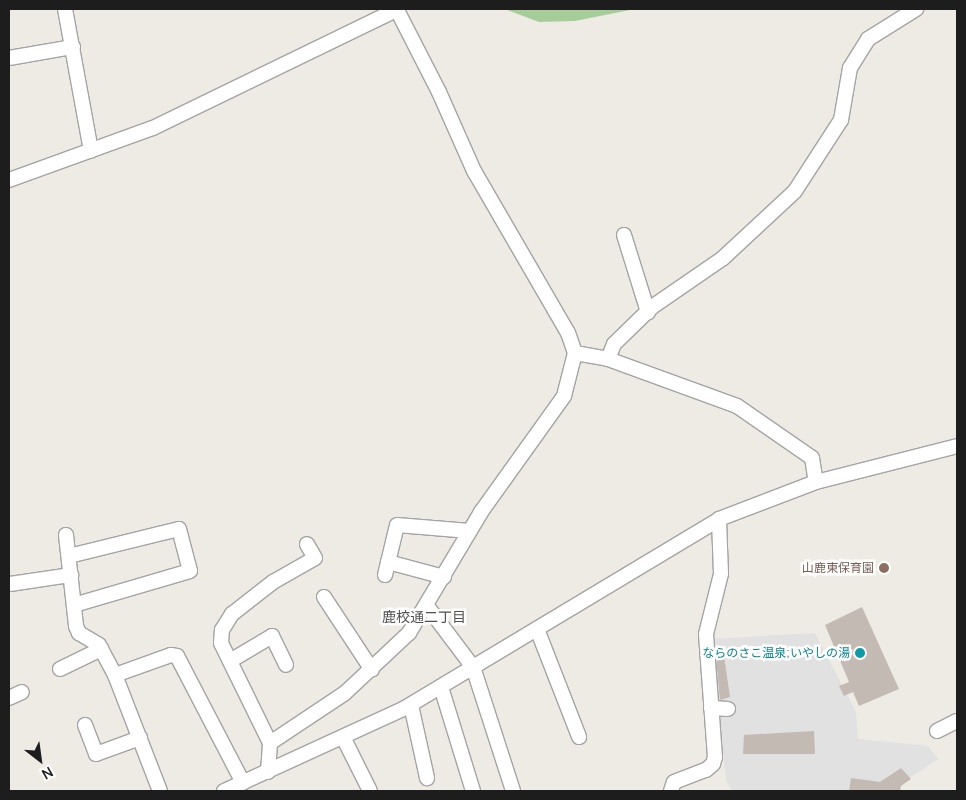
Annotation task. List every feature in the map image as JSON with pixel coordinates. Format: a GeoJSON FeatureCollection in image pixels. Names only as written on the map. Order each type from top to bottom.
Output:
{"type":"FeatureCollection","features":[{"type":"Feature","properties":{"kind":"street"},"geometry":{"type":"LineString","coordinates":[[65,9],[91,151]]}},
{"type":"Feature","properties":{"kind":"street"},"geometry":{"type":"LineString","coordinates":[[9,180],[153,128],[398,9],[440,92],[474,171],[568,333],[575,353],[564,396],[470,531],[427,606],[409,633],[372,670],[270,743]]}},
{"type":"Feature","properties":{"kind":"street"},"geometry":{"type":"LineString","coordinates":[[608,359],[614,344],[648,312],[723,258],[795,191],[841,120],[850,68],[868,39],[916,9]]}},
{"type":"Feature","properties":{"kind":"street"},"geometry":{"type":"LineString","coordinates":[[9,58],[73,47]]}},
{"type":"Feature","properties":{"kind":"street"},"geometry":{"type":"LineString","coordinates":[[624,235],[648,312]]}},
{"type":"Feature","properties":{"kind":"street"},"geometry":{"type":"LineString","coordinates":[[575,353],[608,359],[737,406],[812,458],[816,482]]}},
{"type":"Feature","properties":{"kind":"street"},"geometry":{"type":"LineString","coordinates":[[224,791],[411,705],[720,519],[816,482],[957,446]]}},
{"type":"Feature","properties":{"kind":"street"},"geometry":{"type":"LineString","coordinates":[[671,791],[674,782],[714,764],[706,634],[721,574],[720,519]]}},
{"type":"Feature","properties":{"kind":"street"},"geometry":{"type":"LineString","coordinates":[[444,577],[387,569],[397,525],[470,531]]}},
{"type":"Feature","properties":{"kind":"street"},"geometry":{"type":"LineString","coordinates":[[69,556],[179,529],[190,571],[74,605]]}},
{"type":"Feature","properties":{"kind":"street"},"geometry":{"type":"LineString","coordinates":[[66,535],[79,633],[101,649],[115,675],[160,791]]}},
{"type":"Feature","properties":{"kind":"street"},"geometry":{"type":"LineString","coordinates":[[268,772],[270,743],[221,643],[222,630],[232,614],[273,582],[315,558],[307,544]]}},
{"type":"Feature","properties":{"kind":"street"},"geometry":{"type":"LineString","coordinates":[[10,584],[71,575]]}},
{"type":"Feature","properties":{"kind":"street"},"geometry":{"type":"LineString","coordinates":[[324,597],[372,670]]}},
{"type":"Feature","properties":{"kind":"street"},"geometry":{"type":"LineString","coordinates":[[427,606],[473,667],[513,791]]}},
{"type":"Feature","properties":{"kind":"street"},"geometry":{"type":"LineString","coordinates":[[537,629],[579,737]]}},
{"type":"Feature","properties":{"kind":"street"},"geometry":{"type":"LineString","coordinates":[[230,661],[272,636],[286,665]]}},
{"type":"Feature","properties":{"kind":"street"},"geometry":{"type":"LineString","coordinates":[[60,669],[101,649]]}},
{"type":"Feature","properties":{"kind":"street"},"geometry":{"type":"LineString","coordinates":[[115,675],[171,655],[178,656],[243,783]]}},
{"type":"Feature","properties":{"kind":"street"},"geometry":{"type":"LineString","coordinates":[[441,687],[473,791]]}},
{"type":"Feature","properties":{"kind":"street"},"geometry":{"type":"LineString","coordinates":[[9,698],[22,692]]}},
{"type":"Feature","properties":{"kind":"street"},"geometry":{"type":"LineString","coordinates":[[411,705],[427,778]]}},
{"type":"Feature","properties":{"kind":"street"},"geometry":{"type":"LineString","coordinates":[[711,708],[728,709]]}},
{"type":"Feature","properties":{"kind":"street"},"geometry":{"type":"LineString","coordinates":[[937,731],[957,721]]}},
{"type":"Feature","properties":{"kind":"street"},"geometry":{"type":"LineString","coordinates":[[85,725],[96,754],[140,738]]}},
{"type":"Feature","properties":{"kind":"street"},"geometry":{"type":"LineString","coordinates":[[343,737],[370,791]]}},
{"type":"Feature","properties":{"kind":"green space"},"geometry":{"type":"Polygon","coordinates":[[[505,9],[635,9],[575,21],[539,22],[505,9]]]}},
{"type":"Feature","properties":{"kind":"shaded area"},"geometry":{"type":"Polygon","coordinates":[[[815,633],[856,712],[858,739],[928,746],[938,759],[890,791],[732,791],[726,781],[711,639],[815,633]]]}},
{"type":"Feature","properties":{"kind":"building","name":"ならのさこ温泉;いやしの湯"},"geometry":{"type":"Polygon","coordinates":[[[862,607],[899,689],[859,706],[853,692],[844,696],[839,686],[849,682],[825,625],[862,607]]]}},
{"type":"Feature","properties":{"kind":"building"},"geometry":{"type":"Polygon","coordinates":[[[724,656],[730,697],[720,700],[716,657],[724,656]]]}},
{"type":"Feature","properties":{"kind":"building"},"geometry":{"type":"Polygon","coordinates":[[[814,731],[815,754],[743,754],[744,735],[814,731]]]}},
{"type":"Feature","properties":{"kind":"building"},"geometry":{"type":"Polygon","coordinates":[[[901,768],[911,779],[901,786],[900,791],[849,791],[851,778],[880,782],[901,768]]]}},
{"type":"Feature","properties":{"kind":"place","name":"山鹿東保育園"},"geometry":{"type":"Point","coordinates":[884,568]}},
{"type":"Feature","properties":{"kind":"place","name":"ならのさこ温泉;いやしの湯"},"geometry":{"type":"Point","coordinates":[860,653]}},
{"type":"Feature","properties":{"kind":"district","name":"鹿校通二丁目"},"geometry":{"type":"Point","coordinates":[424,617]}}]}
